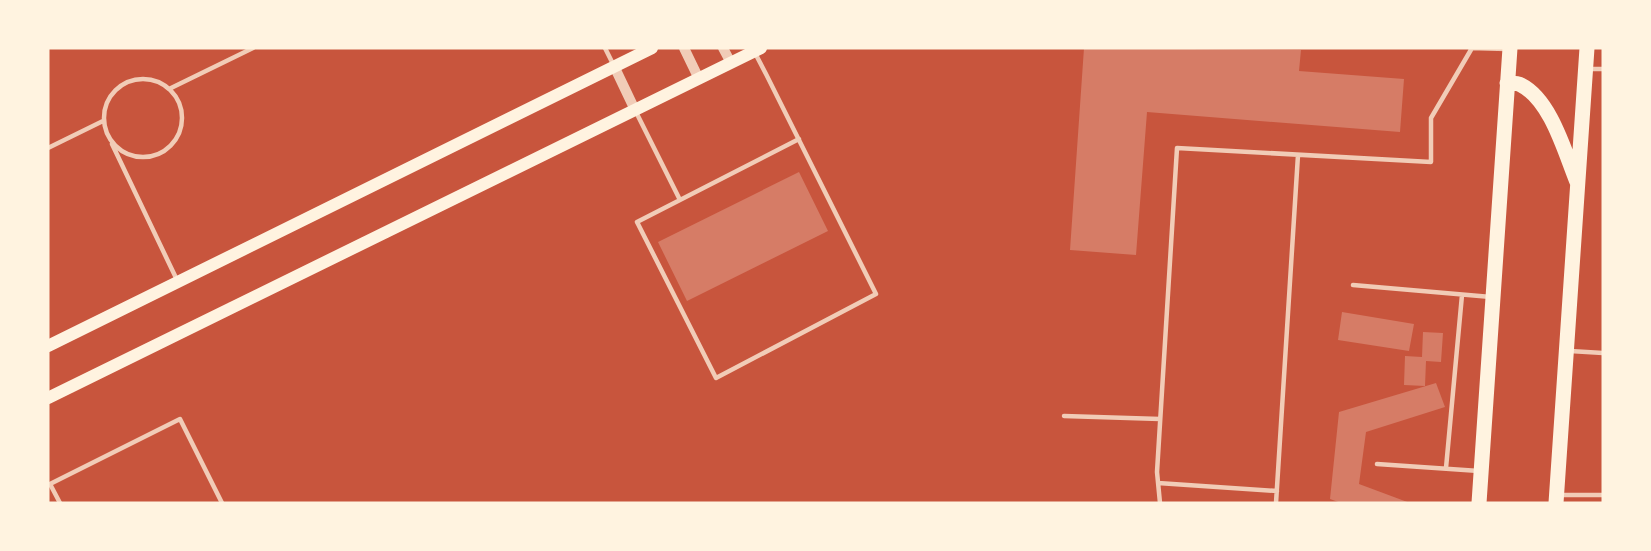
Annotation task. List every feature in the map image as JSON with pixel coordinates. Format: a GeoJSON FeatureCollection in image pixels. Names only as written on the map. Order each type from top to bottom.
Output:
{"type":"FeatureCollection","features":[{"type":"Feature","properties":{"kind":"main road"},"geometry":{"type":"LineString","coordinates":[[48,346],[652,48]]}},
{"type":"Feature","properties":{"kind":"main road"},"geometry":{"type":"LineString","coordinates":[[1479,503],[1510,48]]}},
{"type":"Feature","properties":{"kind":"main road"},"geometry":{"type":"LineString","coordinates":[[1556,499],[1587,48]]}},
{"type":"Feature","properties":{"kind":"main road"},"geometry":{"type":"LineString","coordinates":[[48,398],[756,49]]}},
{"type":"Feature","properties":{"kind":"main road"},"geometry":{"type":"LineString","coordinates":[[1508,83],[1520,84],[1540,100],[1578,184]]}},
{"type":"Feature","properties":{"kind":"street"},"geometry":{"type":"LineString","coordinates":[[684,48],[699,79]]}},
{"type":"Feature","properties":{"kind":"street"},"geometry":{"type":"LineString","coordinates":[[723,48],[731,63]]}},
{"type":"Feature","properties":{"kind":"street"},"geometry":{"type":"LineString","coordinates":[[615,68],[635,110]]}},
{"type":"Feature","properties":{"kind":"lane"},"geometry":{"type":"LineString","coordinates":[[169,89],[253,48]]}},
{"type":"Feature","properties":{"kind":"lane"},"geometry":{"type":"LineString","coordinates":[[605,48],[615,68]]}},
{"type":"Feature","properties":{"kind":"lane"},"geometry":{"type":"LineString","coordinates":[[1160,503],[1158,483],[1160,419],[1177,148],[1431,162],[1431,118],[1471,48],[1510,48]]}},
{"type":"Feature","properties":{"kind":"lane"},"geometry":{"type":"LineString","coordinates":[[756,49],[876,294],[716,378],[637,222],[799,140]]}},
{"type":"Feature","properties":{"kind":"lane"},"geometry":{"type":"LineString","coordinates":[[1586,69],[1603,69]]}},
{"type":"Feature","properties":{"kind":"lane"},"geometry":{"type":"LineString","coordinates":[[111,141],[121,151],[133,157],[147,157],[161,153],[172,145],[180,133],[183,120],[181,106],[174,93],[164,84],[151,79],[137,78],[122,84],[112,93],[105,105],[104,121],[105,129],[178,282]]}},
{"type":"Feature","properties":{"kind":"lane"},"geometry":{"type":"LineString","coordinates":[[635,110],[680,200]]}},
{"type":"Feature","properties":{"kind":"lane"},"geometry":{"type":"LineString","coordinates":[[48,148],[104,121]]}},
{"type":"Feature","properties":{"kind":"lane"},"geometry":{"type":"LineString","coordinates":[[1276,503],[1298,155]]}},
{"type":"Feature","properties":{"kind":"lane"},"geometry":{"type":"LineString","coordinates":[[1353,285],[1493,298]]}},
{"type":"Feature","properties":{"kind":"lane"},"geometry":{"type":"LineString","coordinates":[[1446,468],[1462,295]]}},
{"type":"Feature","properties":{"kind":"lane"},"geometry":{"type":"LineString","coordinates":[[1567,351],[1603,353]]}},
{"type":"Feature","properties":{"kind":"lane"},"geometry":{"type":"LineString","coordinates":[[1064,416],[1160,419]]}},
{"type":"Feature","properties":{"kind":"lane"},"geometry":{"type":"LineString","coordinates":[[60,503],[49,484],[180,419],[222,503]]}},
{"type":"Feature","properties":{"kind":"lane"},"geometry":{"type":"LineString","coordinates":[[1377,464],[1482,471]]}},
{"type":"Feature","properties":{"kind":"lane"},"geometry":{"type":"LineString","coordinates":[[1158,483],[1277,491]]}},
{"type":"Feature","properties":{"kind":"lane"},"geometry":{"type":"LineString","coordinates":[[1556,499],[1603,495]]}},
{"type":"Feature","properties":{"kind":"building"},"geometry":{"type":"Polygon","coordinates":[[[1084,48],[1301,50],[1299,71],[1404,79],[1400,132],[1147,112],[1136,255],[1070,250],[1084,48]]]}},
{"type":"Feature","properties":{"kind":"building"},"geometry":{"type":"Polygon","coordinates":[[[799,172],[828,231],[687,301],[658,242],[799,172]]]}},
{"type":"Feature","properties":{"kind":"building"},"geometry":{"type":"Polygon","coordinates":[[[1342,312],[1414,324],[1409,351],[1338,340],[1342,312]]]}},
{"type":"Feature","properties":{"kind":"building"},"geometry":{"type":"Polygon","coordinates":[[[1423,332],[1443,333],[1441,362],[1426,361],[1425,386],[1404,385],[1405,356],[1422,357],[1423,332]]]}},
{"type":"Feature","properties":{"kind":"building"},"geometry":{"type":"Polygon","coordinates":[[[1436,383],[1445,407],[1366,432],[1359,484],[1410,503],[1341,503],[1330,499],[1339,412],[1436,383]]]}}]}
